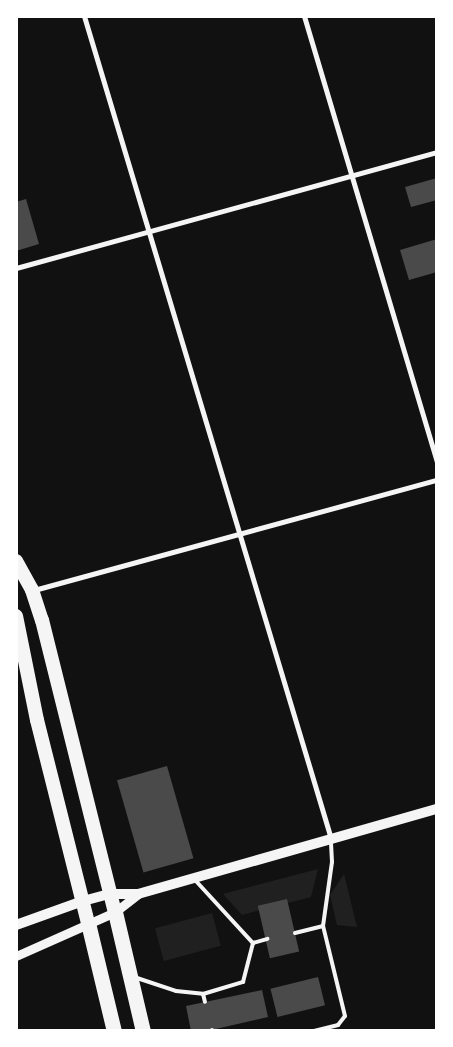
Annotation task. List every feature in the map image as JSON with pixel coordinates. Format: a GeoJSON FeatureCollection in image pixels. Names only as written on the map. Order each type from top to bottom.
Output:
{"type":"FeatureCollection","features":[{"type":"Feature","properties":{"kind":"highway"},"geometry":{"type":"LineString","coordinates":[[16,561],[32,590],[53,661],[143,1031]]}},
{"type":"Feature","properties":{"kind":"highway"},"geometry":{"type":"LineString","coordinates":[[16,616],[28,684],[114,1031]]}},
{"type":"Feature","properties":{"kind":"main road"},"geometry":{"type":"LineString","coordinates":[[16,925],[83,901],[110,894],[138,894],[437,809]]}},
{"type":"Feature","properties":{"kind":"street"},"geometry":{"type":"LineString","coordinates":[[84,16],[331,839]]}},
{"type":"Feature","properties":{"kind":"street"},"geometry":{"type":"LineString","coordinates":[[304,16],[437,462]]}},
{"type":"Feature","properties":{"kind":"street"},"geometry":{"type":"LineString","coordinates":[[16,268],[437,152]]}},
{"type":"Feature","properties":{"kind":"street"},"geometry":{"type":"LineString","coordinates":[[32,590],[437,480]]}},
{"type":"Feature","properties":{"kind":"street"},"geometry":{"type":"LineString","coordinates":[[16,956],[115,912],[138,894]]}},
{"type":"Feature","properties":{"kind":"lane"},"geometry":{"type":"LineString","coordinates":[[314,1031],[338,1025],[345,1016],[323,926],[332,862],[331,839]]}},
{"type":"Feature","properties":{"kind":"lane"},"geometry":{"type":"LineString","coordinates":[[194,878],[253,943]]}},
{"type":"Feature","properties":{"kind":"lane"},"geometry":{"type":"LineString","coordinates":[[295,933],[323,926]]}},
{"type":"Feature","properties":{"kind":"lane"},"geometry":{"type":"LineString","coordinates":[[253,943],[266,939]]}},
{"type":"Feature","properties":{"kind":"lane"},"geometry":{"type":"LineString","coordinates":[[130,975],[176,991],[203,994],[244,982],[253,943]]}},
{"type":"Feature","properties":{"kind":"lane"},"geometry":{"type":"LineString","coordinates":[[203,994],[205,1002]]}},
{"type":"Feature","properties":{"kind":"shaded area"},"geometry":{"type":"Polygon","coordinates":[[[318,869],[311,897],[242,915],[223,894],[318,869]]]}},
{"type":"Feature","properties":{"kind":"shaded area"},"geometry":{"type":"Polygon","coordinates":[[[344,874],[357,927],[337,925],[330,895],[344,874]]]}},
{"type":"Feature","properties":{"kind":"shaded area"},"geometry":{"type":"Polygon","coordinates":[[[212,913],[221,946],[164,961],[155,928],[212,913]]]}},
{"type":"Feature","properties":{"kind":"building"},"geometry":{"type":"Polygon","coordinates":[[[437,178],[437,200],[411,207],[405,187],[437,178]]]}},
{"type":"Feature","properties":{"kind":"building"},"geometry":{"type":"Polygon","coordinates":[[[26,199],[39,244],[16,251],[16,202],[26,199]]]}},
{"type":"Feature","properties":{"kind":"building"},"geometry":{"type":"Polygon","coordinates":[[[437,239],[437,272],[409,280],[400,250],[437,239]]]}},
{"type":"Feature","properties":{"kind":"building"},"geometry":{"type":"Polygon","coordinates":[[[167,766],[193,858],[143,873],[117,780],[167,766]]]}},
{"type":"Feature","properties":{"kind":"building"},"geometry":{"type":"Polygon","coordinates":[[[287,899],[299,952],[270,958],[258,906],[287,899]]]}},
{"type":"Feature","properties":{"kind":"building"},"geometry":{"type":"Polygon","coordinates":[[[318,977],[325,1005],[277,1017],[270,989],[318,977]]]}},
{"type":"Feature","properties":{"kind":"building"},"geometry":{"type":"Polygon","coordinates":[[[262,990],[268,1017],[207,1031],[191,1031],[186,1006],[262,990]]]}}]}
